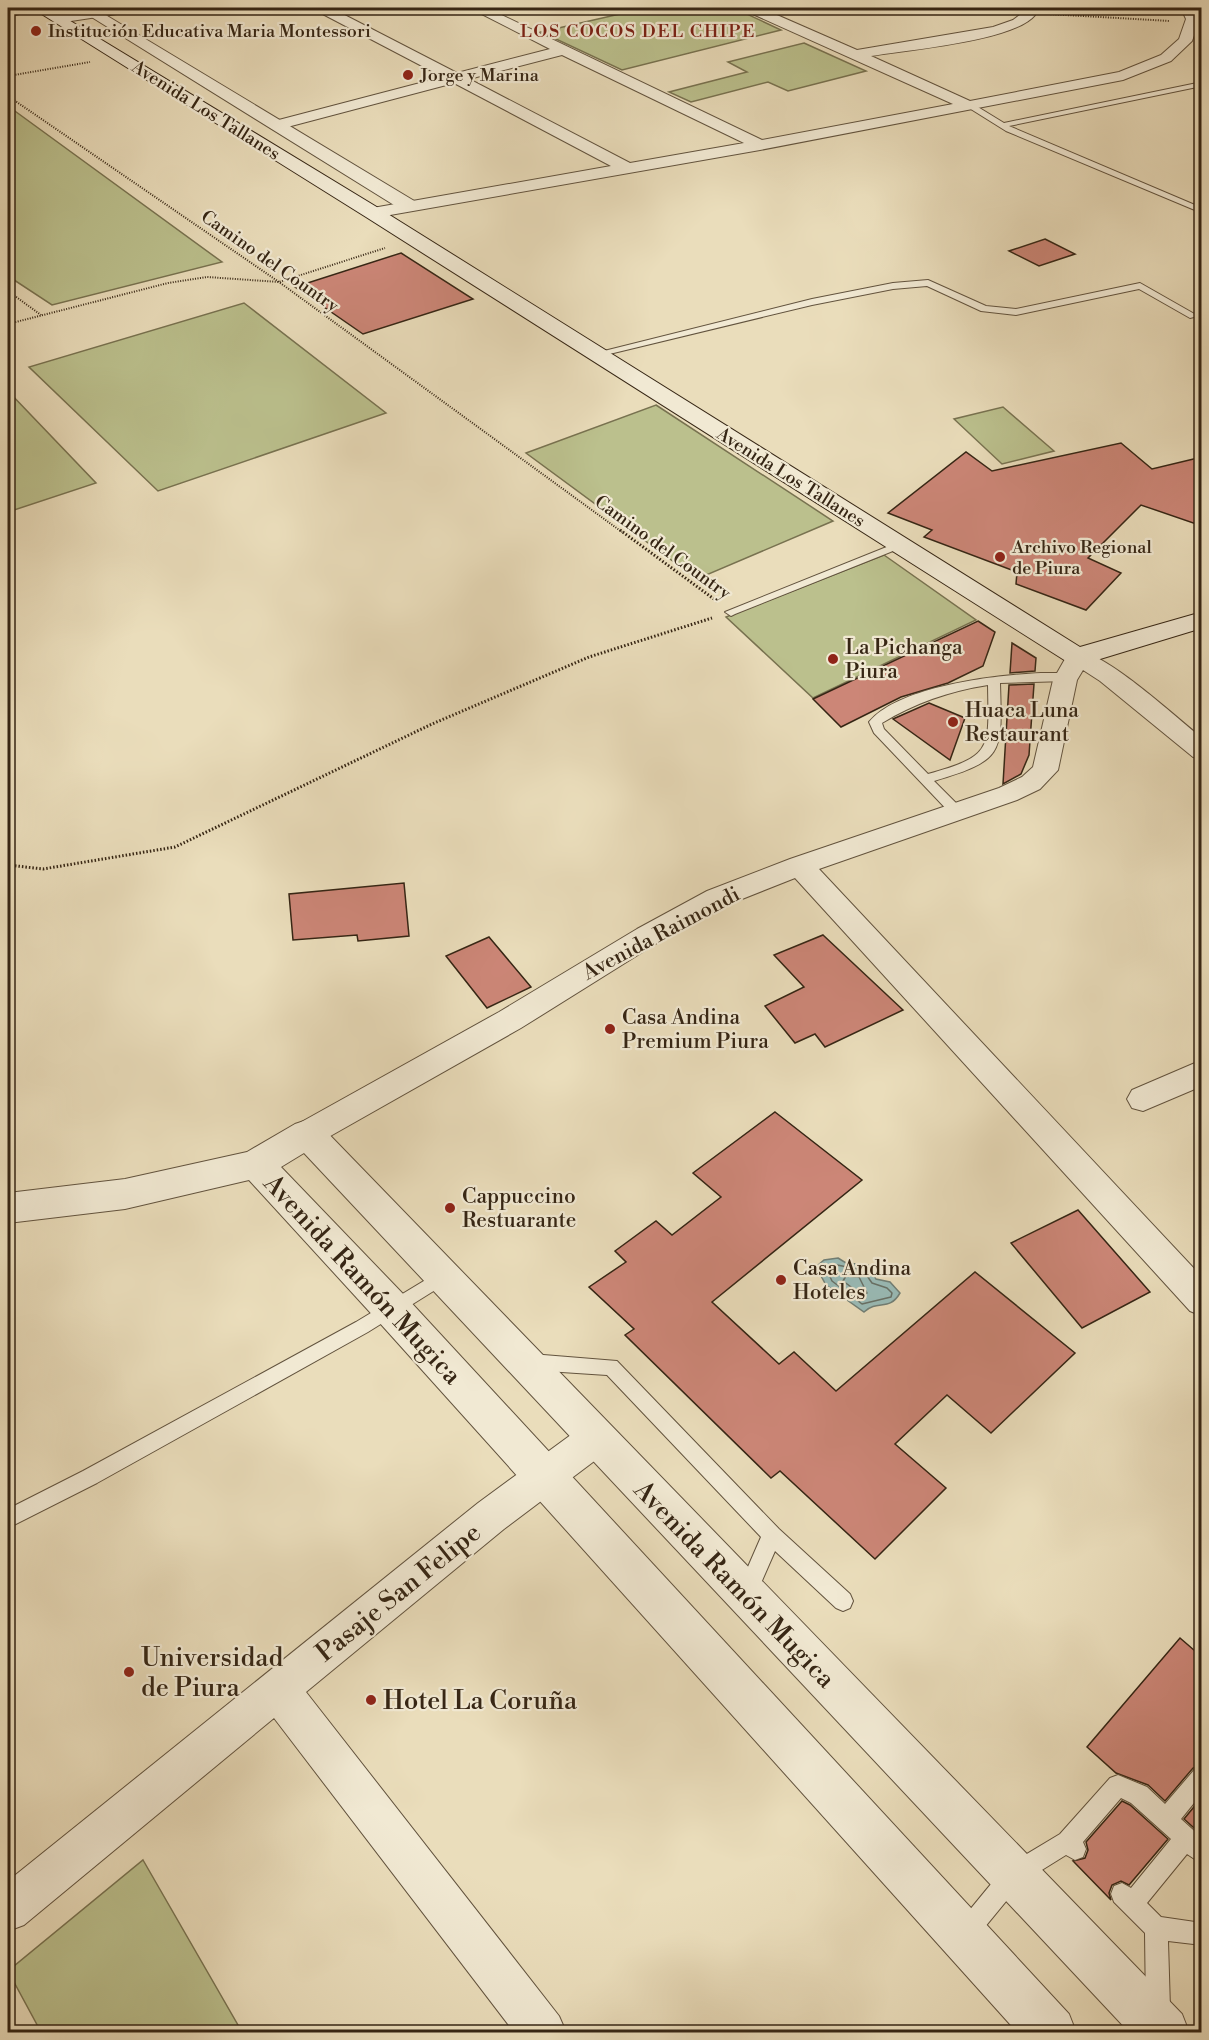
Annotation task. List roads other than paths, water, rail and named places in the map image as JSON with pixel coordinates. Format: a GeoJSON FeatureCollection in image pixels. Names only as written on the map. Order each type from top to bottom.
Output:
{"type":"FeatureCollection","features":[{"type":"Feature","properties":{"kind":"street","name":"Avenida Los Tallanes"},"geometry":{"type":"LineString","coordinates":[[39,8],[373,213],[899,545],[1072,667],[1109,675],[1202,751]]}},
{"type":"Feature","properties":{"kind":"street"},"geometry":{"type":"LineString","coordinates":[[58,19],[88,10],[130,8]]}},
{"type":"Feature","properties":{"kind":"street"},"geometry":{"type":"LineString","coordinates":[[322,8],[625,167]]}},
{"type":"Feature","properties":{"kind":"street"},"geometry":{"type":"LineString","coordinates":[[477,8],[760,145]]}},
{"type":"Feature","properties":{"kind":"street"},"geometry":{"type":"LineString","coordinates":[[752,8],[852,55],[970,106]]}},
{"type":"Feature","properties":{"kind":"street"},"geometry":{"type":"LineString","coordinates":[[88,10],[409,206]]}},
{"type":"Feature","properties":{"kind":"street"},"geometry":{"type":"LineString","coordinates":[[852,55],[996,31],[1018,23],[1029,10]]}},
{"type":"Feature","properties":{"kind":"street"},"geometry":{"type":"LineString","coordinates":[[373,213],[760,145],[1123,76],[1166,58],[1185,41],[1189,15]]}},
{"type":"Feature","properties":{"kind":"street"},"geometry":{"type":"LineString","coordinates":[[276,125],[563,50]]}},
{"type":"Feature","properties":{"kind":"street"},"geometry":{"type":"LineString","coordinates":[[1072,667],[1102,648],[1202,620]]}},
{"type":"Feature","properties":{"kind":"street","name":"Avenida Raimondi"},"geometry":{"type":"LineString","coordinates":[[8,1208],[125,1194],[256,1164],[510,1020],[646,936],[717,898],[1031,783],[1045,770],[1072,667]]}},
{"type":"Feature","properties":{"kind":"street"},"geometry":{"type":"LineString","coordinates":[[800,866],[1202,1301]]}},
{"type":"Feature","properties":{"kind":"street"},"geometry":{"type":"LineString","coordinates":[[1143,1099],[1202,1071]]}},
{"type":"Feature","properties":{"kind":"street","name":"Avenida Ramón Mugica"},"geometry":{"type":"LineString","coordinates":[[308,1134],[1161,2029]]}},
{"type":"Feature","properties":{"kind":"street","name":"Avenida Ramón Mugica"},"geometry":{"type":"LineString","coordinates":[[256,1164],[392,1309],[1052,2032]]}},
{"type":"Feature","properties":{"kind":"street","name":"Pasaje San Felipe"},"geometry":{"type":"LineString","coordinates":[[8,1910],[491,1516],[596,1438]]}},
{"type":"Feature","properties":{"kind":"street"},"geometry":{"type":"LineString","coordinates":[[278,1690],[543,2032]]}},
{"type":"Feature","properties":{"kind":"lane"},"geometry":{"type":"LineString","coordinates":[[8,15],[17,13]]}},
{"type":"Feature","properties":{"kind":"lane"},"geometry":{"type":"LineString","coordinates":[[1003,126],[1202,84]]}},
{"type":"Feature","properties":{"kind":"lane"},"geometry":{"type":"LineString","coordinates":[[970,106],[1003,126],[1202,211]]}},
{"type":"Feature","properties":{"kind":"lane"},"geometry":{"type":"LineString","coordinates":[[597,354],[812,302],[918,283],[936,286],[984,309],[1016,312],[1140,286],[1193,316]]}},
{"type":"Feature","properties":{"kind":"lane"},"geometry":{"type":"LineString","coordinates":[[731,612],[899,545]]}},
{"type":"Feature","properties":{"kind":"lane"},"geometry":{"type":"LineString","coordinates":[[957,812],[878,730],[875,722],[923,696],[1072,667]]}},
{"type":"Feature","properties":{"kind":"lane"},"geometry":{"type":"LineString","coordinates":[[925,778],[970,764],[987,753],[993,742],[994,681]]}},
{"type":"Feature","properties":{"kind":"lane"},"geometry":{"type":"LineString","coordinates":[[8,1519],[111,1465],[392,1309],[442,1277]]}},
{"type":"Feature","properties":{"kind":"lane"},"geometry":{"type":"LineString","coordinates":[[523,1362],[611,1367],[772,1534],[843,1601]]}},
{"type":"Feature","properties":{"kind":"lane"},"geometry":{"type":"LineString","coordinates":[[746,1595],[772,1534]]}},
{"type":"Feature","properties":{"kind":"lane"},"geometry":{"type":"LineString","coordinates":[[1166,1820],[1202,1776]]}},
{"type":"Feature","properties":{"kind":"lane"},"geometry":{"type":"LineString","coordinates":[[963,1935],[1013,1875],[1072,1845],[1118,1786],[1139,1795],[1194,1846],[1127,1899],[1156,1928],[1202,1934]]}},
{"type":"Feature","properties":{"kind":"lane"},"geometry":{"type":"LineString","coordinates":[[1156,1928],[1161,2029]]}},
{"type":"Feature","properties":{"kind":"water"},"geometry":{"type":"Polygon","coordinates":[[[838,1258],[846,1263],[868,1265],[876,1279],[890,1282],[900,1293],[892,1302],[874,1306],[864,1312],[826,1285],[816,1267],[824,1260],[838,1258]]]}},
{"type":"Feature","properties":{"kind":"place","name":"Institución Educativa Maria Montessori"},"geometry":{"type":"Point","coordinates":[36,31]}},
{"type":"Feature","properties":{"kind":"place","name":"Jorge y Marina"},"geometry":{"type":"Point","coordinates":[408,75]}},
{"type":"Feature","properties":{"kind":"place","name":"Archivo Regional de Piura"},"geometry":{"type":"Point","coordinates":[1000,557]}},
{"type":"Feature","properties":{"kind":"place","name":"La Pichanga Piura"},"geometry":{"type":"Point","coordinates":[833,659]}},
{"type":"Feature","properties":{"kind":"place","name":"Huaca Luna Restaurant"},"geometry":{"type":"Point","coordinates":[953,722]}},
{"type":"Feature","properties":{"kind":"place","name":"Casa Andina Premium Piura"},"geometry":{"type":"Point","coordinates":[610,1029]}},
{"type":"Feature","properties":{"kind":"place","name":"Cappuccino Restuarante"},"geometry":{"type":"Point","coordinates":[450,1208]}},
{"type":"Feature","properties":{"kind":"place","name":"Casa Andina Hoteles"},"geometry":{"type":"Point","coordinates":[781,1280]}},
{"type":"Feature","properties":{"kind":"place","name":"Universidad de Piura"},"geometry":{"type":"Point","coordinates":[129,1672]}},
{"type":"Feature","properties":{"kind":"place","name":"Hotel La Coruña"},"geometry":{"type":"Point","coordinates":[371,1700]}},
{"type":"Feature","properties":{"kind":"district","name":"LOS COCOS DEL CHIPE"},"geometry":{"type":"Point","coordinates":[638,31]}}]}
